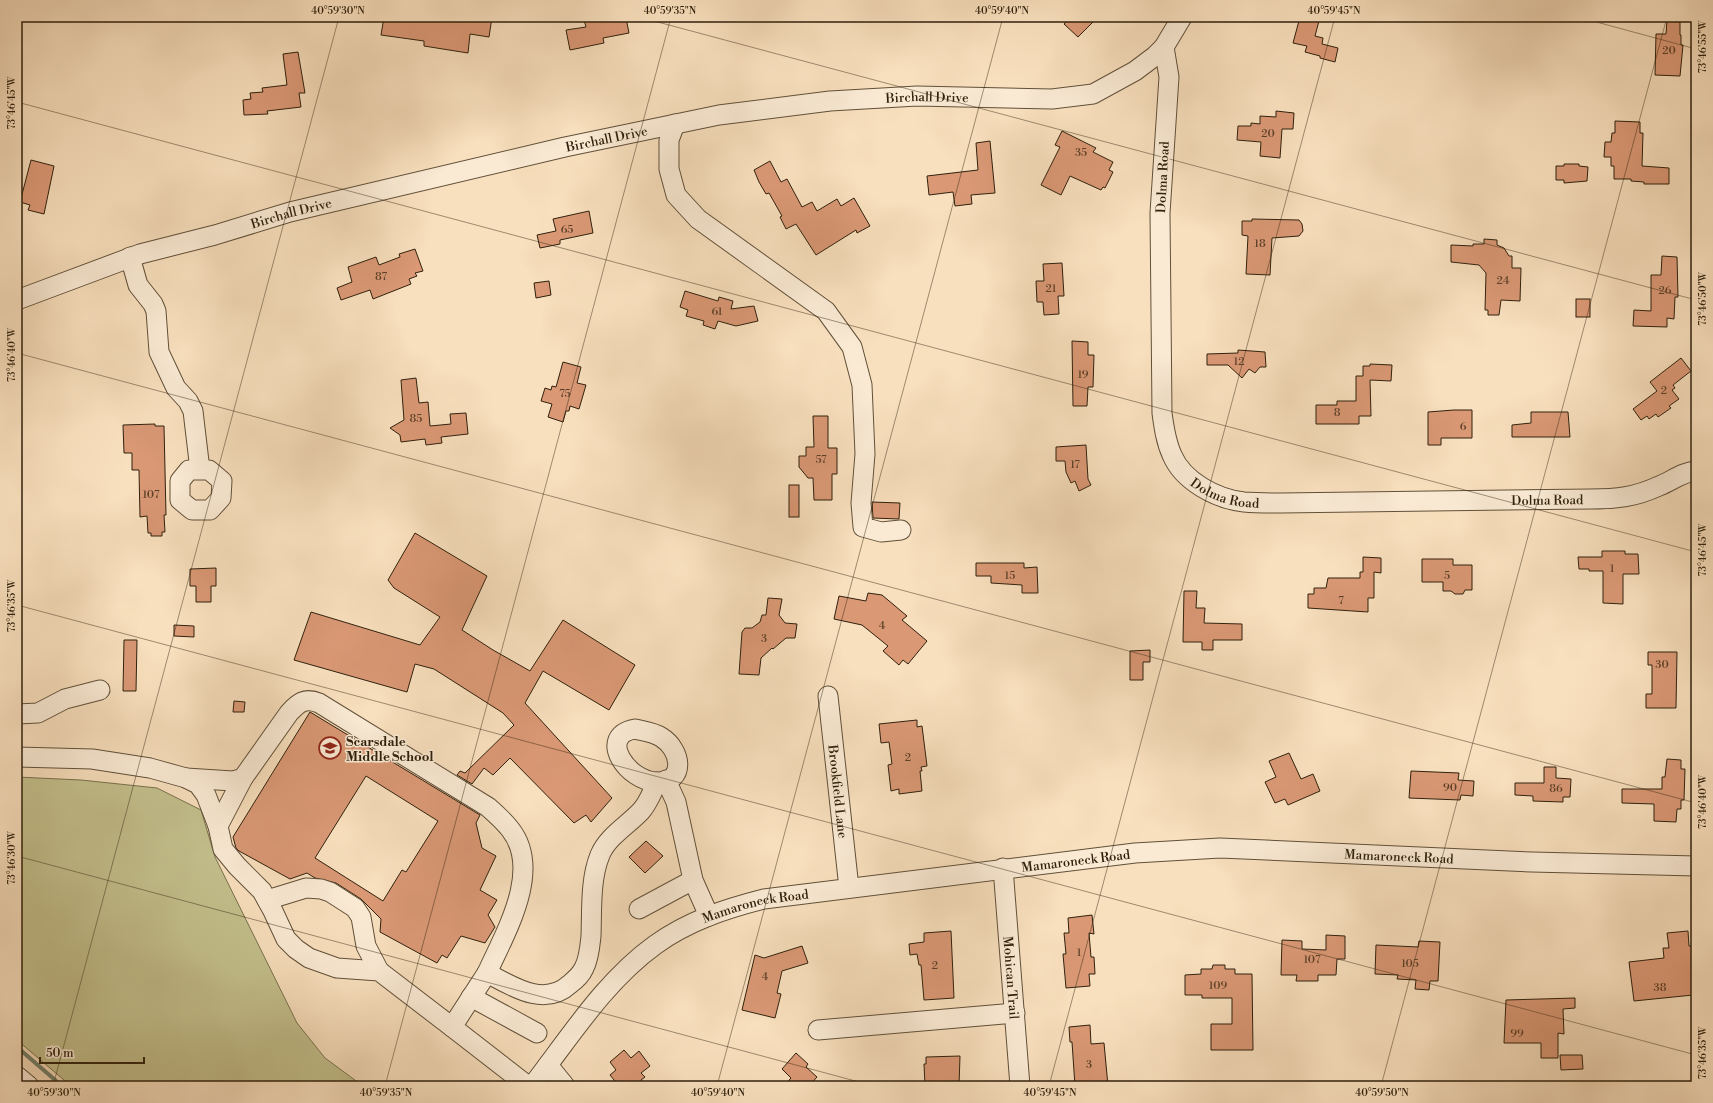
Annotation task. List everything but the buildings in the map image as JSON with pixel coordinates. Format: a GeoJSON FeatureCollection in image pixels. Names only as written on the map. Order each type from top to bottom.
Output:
{"type":"FeatureCollection","features":[{"type":"Feature","properties":{"kind":"street","name":"Birchall Drive"},"geometry":{"type":"LineString","coordinates":[[17,300],[130,257],[215,235],[290,212],[565,148],[719,115],[830,101],[917,96],[1028,99],[1093,94],[1135,71],[1164,47],[1182,17]]}},
{"type":"Feature","properties":{"kind":"street","name":"Dolma Road"},"geometry":{"type":"LineString","coordinates":[[1164,47],[1169,77],[1161,169],[1160,213],[1162,413],[1166,440],[1172,457],[1192,481],[1207,490],[1242,502],[1288,503],[1623,499],[1640,494],[1693,469]]}},
{"type":"Feature","properties":{"kind":"street"},"geometry":{"type":"LineString","coordinates":[[675,124],[669,140],[669,169],[676,195],[698,218],[826,311],[852,347],[862,385],[865,454],[861,503],[864,527],[881,532],[901,530]]}},
{"type":"Feature","properties":{"kind":"street"},"geometry":{"type":"LineString","coordinates":[[130,257],[138,285],[153,304],[156,311],[159,352],[176,388],[188,401],[193,411],[200,470]]}},
{"type":"Feature","properties":{"kind":"street"},"geometry":{"type":"LineString","coordinates":[[17,714],[38,713],[65,699],[100,690]]}},
{"type":"Feature","properties":{"kind":"street","name":"Brookfield Lane"},"geometry":{"type":"LineString","coordinates":[[828,696],[848,888]]}},
{"type":"Feature","properties":{"kind":"street"},"geometry":{"type":"LineString","coordinates":[[218,826],[242,778],[289,713],[295,706],[305,700],[310,699],[488,807],[511,829],[516,837],[522,859],[521,889],[516,910],[487,973],[452,1027]]}},
{"type":"Feature","properties":{"kind":"street"},"geometry":{"type":"LineString","coordinates":[[17,757],[92,759],[150,768],[186,778],[198,784],[206,795],[218,826],[223,849],[236,866],[262,891],[286,939],[296,949],[309,958],[337,968],[379,971]]}},
{"type":"Feature","properties":{"kind":"street"},"geometry":{"type":"LineString","coordinates":[[186,778],[233,781],[242,778]]}},
{"type":"Feature","properties":{"kind":"street"},"geometry":{"type":"LineString","coordinates":[[487,973],[526,992],[542,995],[554,993],[566,988],[579,976],[587,961],[595,875],[601,853],[606,845],[641,811],[661,781],[676,802],[693,880],[709,916]]}},
{"type":"Feature","properties":{"kind":"street","name":"Mamaroneck Road"},"geometry":{"type":"LineString","coordinates":[[532,1086],[598,1000],[635,961],[656,944],[709,916],[764,899],[1003,868],[1135,853],[1220,848],[1532,862],[1696,866]]}},
{"type":"Feature","properties":{"kind":"street","name":"Mohican Trail"},"geometry":{"type":"LineString","coordinates":[[1003,868],[1020,1086]]}},
{"type":"Feature","properties":{"kind":"street"},"geometry":{"type":"LineString","coordinates":[[639,909],[693,880]]}},
{"type":"Feature","properties":{"kind":"street"},"geometry":{"type":"LineString","coordinates":[[267,900],[306,888],[321,889],[330,892],[355,908],[362,917],[366,946],[379,971],[528,1086]]}},
{"type":"Feature","properties":{"kind":"street"},"geometry":{"type":"LineString","coordinates":[[471,997],[538,1033]]}},
{"type":"Feature","properties":{"kind":"street"},"geometry":{"type":"LineString","coordinates":[[818,1030],[1015,1013]]}},
{"type":"Feature","properties":{"kind":"street"},"geometry":{"type":"LineString","coordinates":[[548,1065],[565,1086]]}},
{"type":"Feature","properties":{"kind":"street"},"geometry":{"type":"LineString","coordinates":[[17,1076],[28,1086]]}},
{"type":"Feature","properties":{"kind":"shaded area"},"geometry":{"type":"Polygon","coordinates":[[[17,777],[81,780],[157,788],[201,810],[215,857],[297,1023],[325,1058],[363,1086],[71,1086],[17,1040],[17,777]]]}},
{"type":"Feature","properties":{"kind":"waterway"},"geometry":{"type":"LineString","coordinates":[[17,1047],[62,1086]]}},
{"type":"Feature","properties":{"kind":"place","name":"Scarsdale Middle School"},"geometry":{"type":"Point","coordinates":[330,748]}}]}
